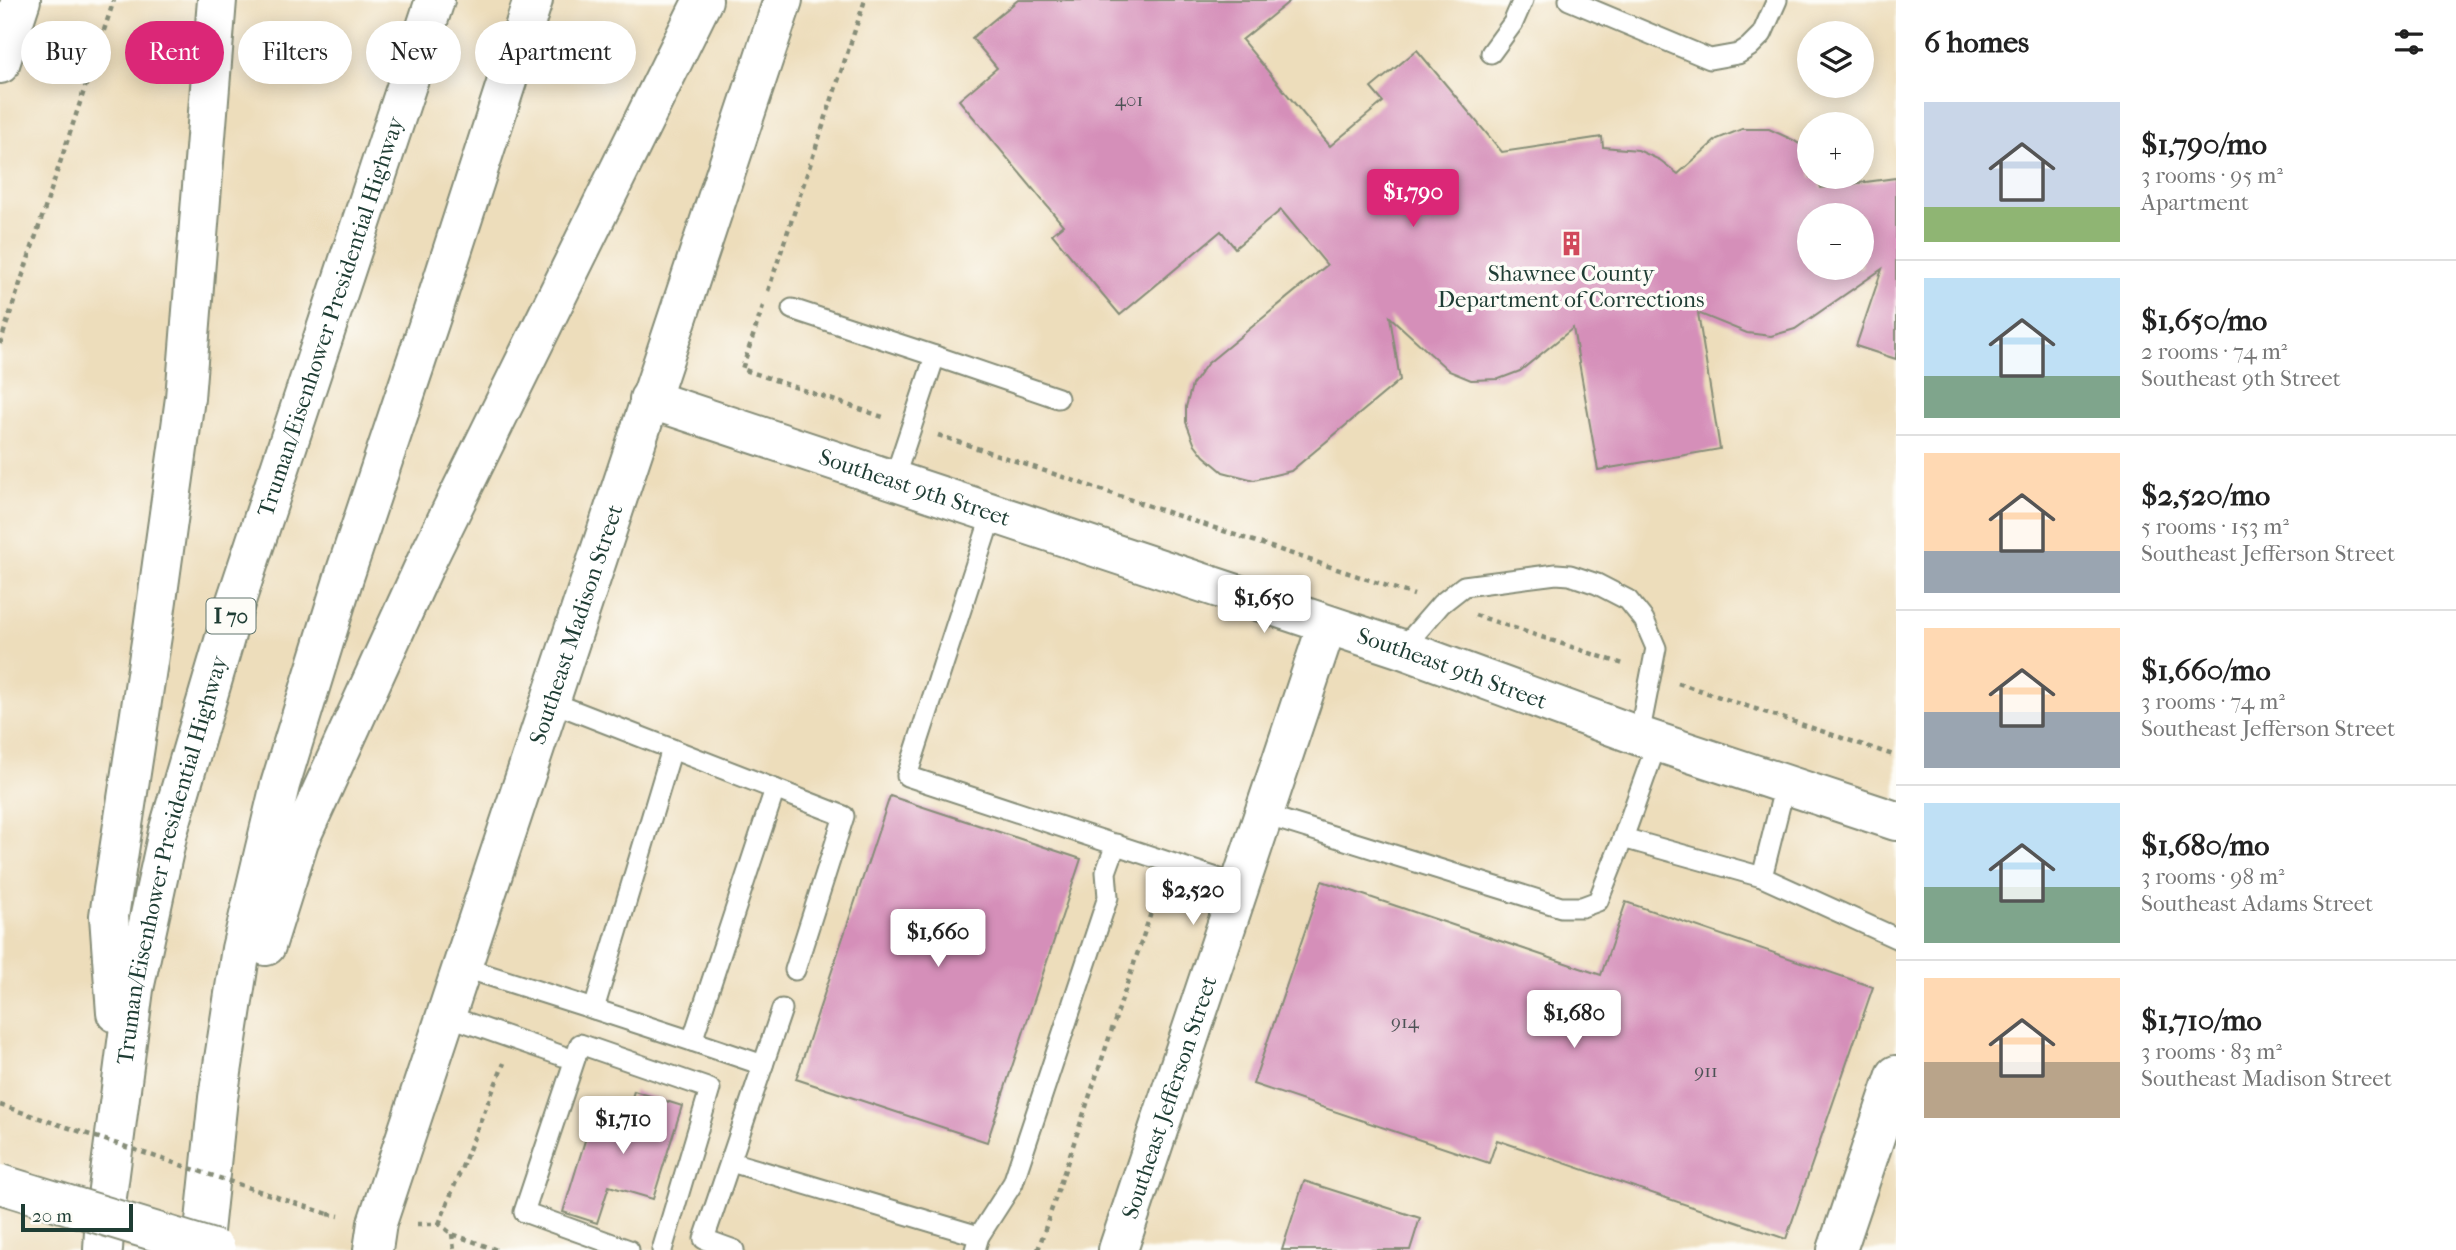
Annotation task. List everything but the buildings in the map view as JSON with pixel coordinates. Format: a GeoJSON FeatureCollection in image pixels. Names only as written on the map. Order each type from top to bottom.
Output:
{"type":"FeatureCollection","features":[{"type":"Feature","properties":{"kind":"main road"},"geometry":{"type":"LineString","coordinates":[[0,64],[21,0]]}},
{"type":"Feature","properties":{"kind":"main road"},"geometry":{"type":"LineString","coordinates":[[121,1086],[108,916],[153,629],[185,398],[216,0]]}},
{"type":"Feature","properties":{"kind":"main road","name":"Truman/Eisenhower Presidential Highway"},"geometry":{"type":"LineString","coordinates":[[103,1250],[105,1212],[134,989],[168,832],[234,607],[435,0]]}},
{"type":"Feature","properties":{"kind":"main road"},"geometry":{"type":"LineString","coordinates":[[202,1250],[218,1098],[241,949],[280,785],[344,577],[533,0]]}},
{"type":"Feature","properties":{"kind":"main road"},"geometry":{"type":"LineString","coordinates":[[218,1098],[299,841],[426,562],[703,0]]}},
{"type":"Feature","properties":{"kind":"main road","name":"Southeast Madison Street"},"geometry":{"type":"LineString","coordinates":[[373,1250],[377,1223],[445,1015],[783,0]]}},
{"type":"Feature","properties":{"kind":"main road","name":"Southeast 9th Street"},"geometry":{"type":"LineString","coordinates":[[649,399],[1402,649],[1648,740],[1896,821]]}},
{"type":"Feature","properties":{"kind":"main road","name":"Southeast Jefferson Street"},"geometry":{"type":"LineString","coordinates":[[1118,1250],[1327,625]]}},
{"type":"Feature","properties":{"kind":"main road"},"geometry":{"type":"LineString","coordinates":[[1837,1250],[1896,1075]]}},
{"type":"Feature","properties":{"kind":"main road"},"geometry":{"type":"LineString","coordinates":[[0,1184],[216,1250]]}},
{"type":"Feature","properties":{"kind":"lane"},"geometry":{"type":"LineString","coordinates":[[1492,53],[1513,23],[1523,0]]}},
{"type":"Feature","properties":{"kind":"lane"},"geometry":{"type":"LineString","coordinates":[[1569,0],[1710,59],[1738,54],[1749,47],[1762,34],[1777,0]]}},
{"type":"Feature","properties":{"kind":"lane"},"geometry":{"type":"LineString","coordinates":[[792,309],[1058,398]]}},
{"type":"Feature","properties":{"kind":"lane"},"geometry":{"type":"LineString","coordinates":[[893,482],[935,356]]}},
{"type":"Feature","properties":{"kind":"lane"},"geometry":{"type":"LineString","coordinates":[[992,514],[907,776],[1238,885]]}},
{"type":"Feature","properties":{"kind":"lane"},"geometry":{"type":"LineString","coordinates":[[1262,814],[1561,907],[1582,907],[1598,901],[1623,838],[1648,740],[1656,648],[1643,620],[1628,600],[1597,584],[1570,575],[1556,574],[1464,586],[1441,604],[1402,649]]}},
{"type":"Feature","properties":{"kind":"lane"},"geometry":{"type":"LineString","coordinates":[[549,701],[844,816],[795,970]]}},
{"type":"Feature","properties":{"kind":"lane"},"geometry":{"type":"LineString","coordinates":[[594,1009],[671,749]]}},
{"type":"Feature","properties":{"kind":"lane"},"geometry":{"type":"LineString","coordinates":[[1762,877],[1785,785]]}},
{"type":"Feature","properties":{"kind":"lane"},"geometry":{"type":"LineString","coordinates":[[692,1041],[775,789]]}},
{"type":"Feature","properties":{"kind":"lane"},"geometry":{"type":"LineString","coordinates":[[1623,838],[1762,877],[1896,938]]}},
{"type":"Feature","properties":{"kind":"lane"},"geometry":{"type":"LineString","coordinates":[[731,1162],[977,1243],[1013,1183],[1108,898],[1105,872],[1116,844]]}},
{"type":"Feature","properties":{"kind":"lane"},"geometry":{"type":"LineString","coordinates":[[462,967],[763,1065]]}},
{"type":"Feature","properties":{"kind":"lane"},"geometry":{"type":"LineString","coordinates":[[734,1250],[704,1239],[782,1009]]}},
{"type":"Feature","properties":{"kind":"lane"},"geometry":{"type":"LineString","coordinates":[[445,1015],[574,1060]]}},
{"type":"Feature","properties":{"kind":"lane"},"geometry":{"type":"LineString","coordinates":[[629,1250],[524,1212],[580,1044],[710,1089],[662,1250]]}},
{"type":"Feature","properties":{"kind":"path"},"geometry":{"type":"LineString","coordinates":[[0,344],[114,0]]}},
{"type":"Feature","properties":{"kind":"path"},"geometry":{"type":"LineString","coordinates":[[865,0],[742,369],[1896,756]]}},
{"type":"Feature","properties":{"kind":"path"},"geometry":{"type":"LineString","coordinates":[[1038,1250],[1168,862]]}},
{"type":"Feature","properties":{"kind":"path"},"geometry":{"type":"LineString","coordinates":[[439,1224],[514,1040]]}},
{"type":"Feature","properties":{"kind":"path"},"geometry":{"type":"LineString","coordinates":[[0,1105],[327,1214]]}},
{"type":"Feature","properties":{"kind":"path"},"geometry":{"type":"LineString","coordinates":[[452,1234],[454,1250]]}},
{"type":"Feature","properties":{"kind":"place","name":"Shawnee County Department of Corrections"},"geometry":{"type":"Point","coordinates":[1571,243]}}]}
